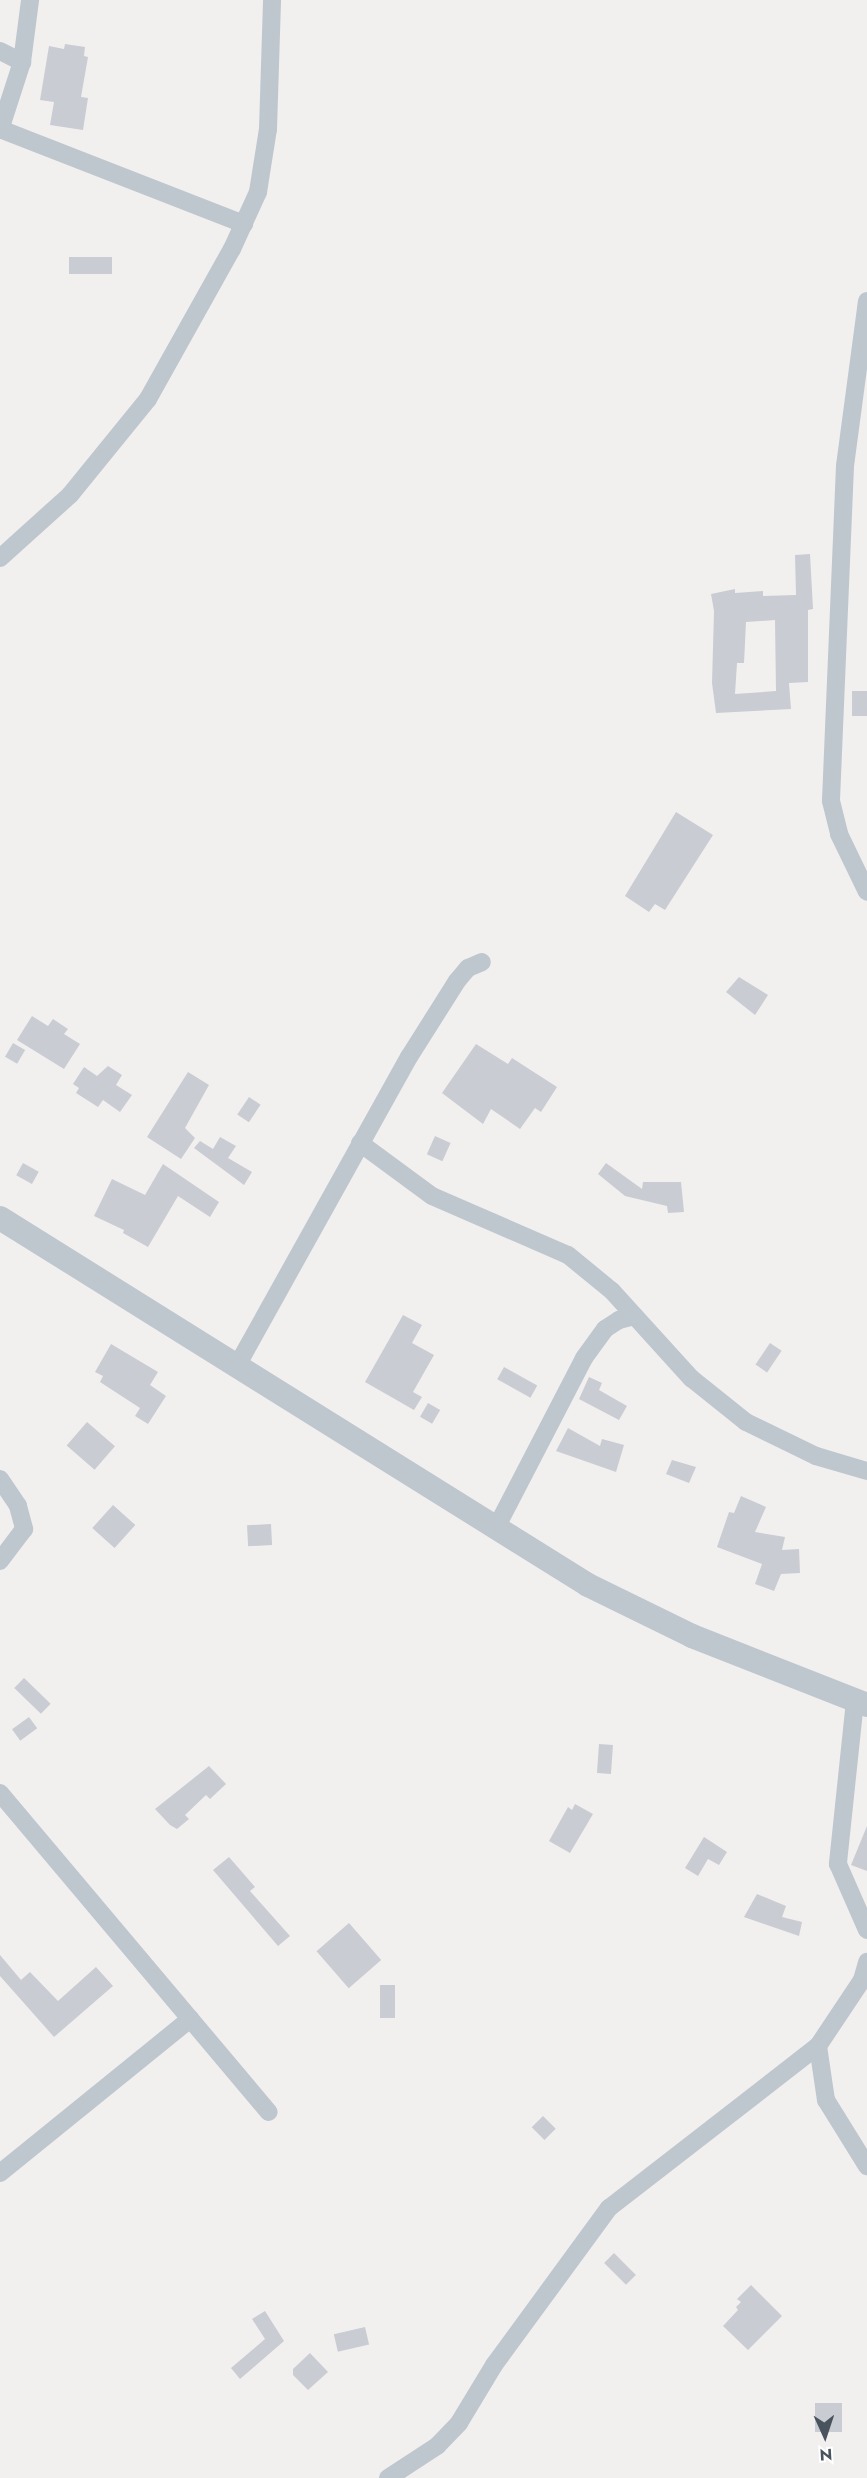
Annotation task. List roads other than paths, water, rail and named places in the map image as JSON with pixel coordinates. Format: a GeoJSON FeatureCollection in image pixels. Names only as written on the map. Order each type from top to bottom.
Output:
{"type":"FeatureCollection","features":[{"type":"Feature","properties":{"kind":"street"},"geometry":{"type":"LineString","coordinates":[[30,0],[22,62],[0,129],[244,224]]}},
{"type":"Feature","properties":{"kind":"street"},"geometry":{"type":"LineString","coordinates":[[0,558],[70,495],[148,399],[244,224],[258,192],[268,129],[272,0]]}},
{"type":"Feature","properties":{"kind":"street"},"geometry":{"type":"LineString","coordinates":[[0,51],[22,62]]}},
{"type":"Feature","properties":{"kind":"street"},"geometry":{"type":"LineString","coordinates":[[867,301],[846,466],[831,801],[839,834],[867,892]]}},
{"type":"Feature","properties":{"kind":"street"},"geometry":{"type":"LineString","coordinates":[[238,1364],[360,1143],[457,981],[468,968],[482,962]]}},
{"type":"Feature","properties":{"kind":"street"},"geometry":{"type":"LineString","coordinates":[[360,1143],[432,1196],[568,1255],[599,1279],[691,1378],[746,1422],[816,1456],[867,1471]]}},
{"type":"Feature","properties":{"kind":"street"},"geometry":{"type":"LineString","coordinates":[[1,1220],[238,1364],[588,1585],[661,1622],[861,1703],[838,1864],[840,1877],[866,1926]]}},
{"type":"Feature","properties":{"kind":"street"},"geometry":{"type":"LineString","coordinates":[[496,1528],[584,1358],[605,1329],[619,1320],[635,1316]]}},
{"type":"Feature","properties":{"kind":"street"},"geometry":{"type":"LineString","coordinates":[[0,1479],[18,1506],[24,1529],[0,1561]]}},
{"type":"Feature","properties":{"kind":"street"},"geometry":{"type":"LineString","coordinates":[[0,1793],[269,2112]]}},
{"type":"Feature","properties":{"kind":"street"},"geometry":{"type":"LineString","coordinates":[[388,2478],[437,2446],[459,2422],[494,2366],[609,2208],[818,2046],[862,1980],[867,1962]]}},
{"type":"Feature","properties":{"kind":"street"},"geometry":{"type":"LineString","coordinates":[[0,2174],[190,2019]]}},
{"type":"Feature","properties":{"kind":"street"},"geometry":{"type":"LineString","coordinates":[[818,2046],[826,2100],[867,2166]]}}]}
